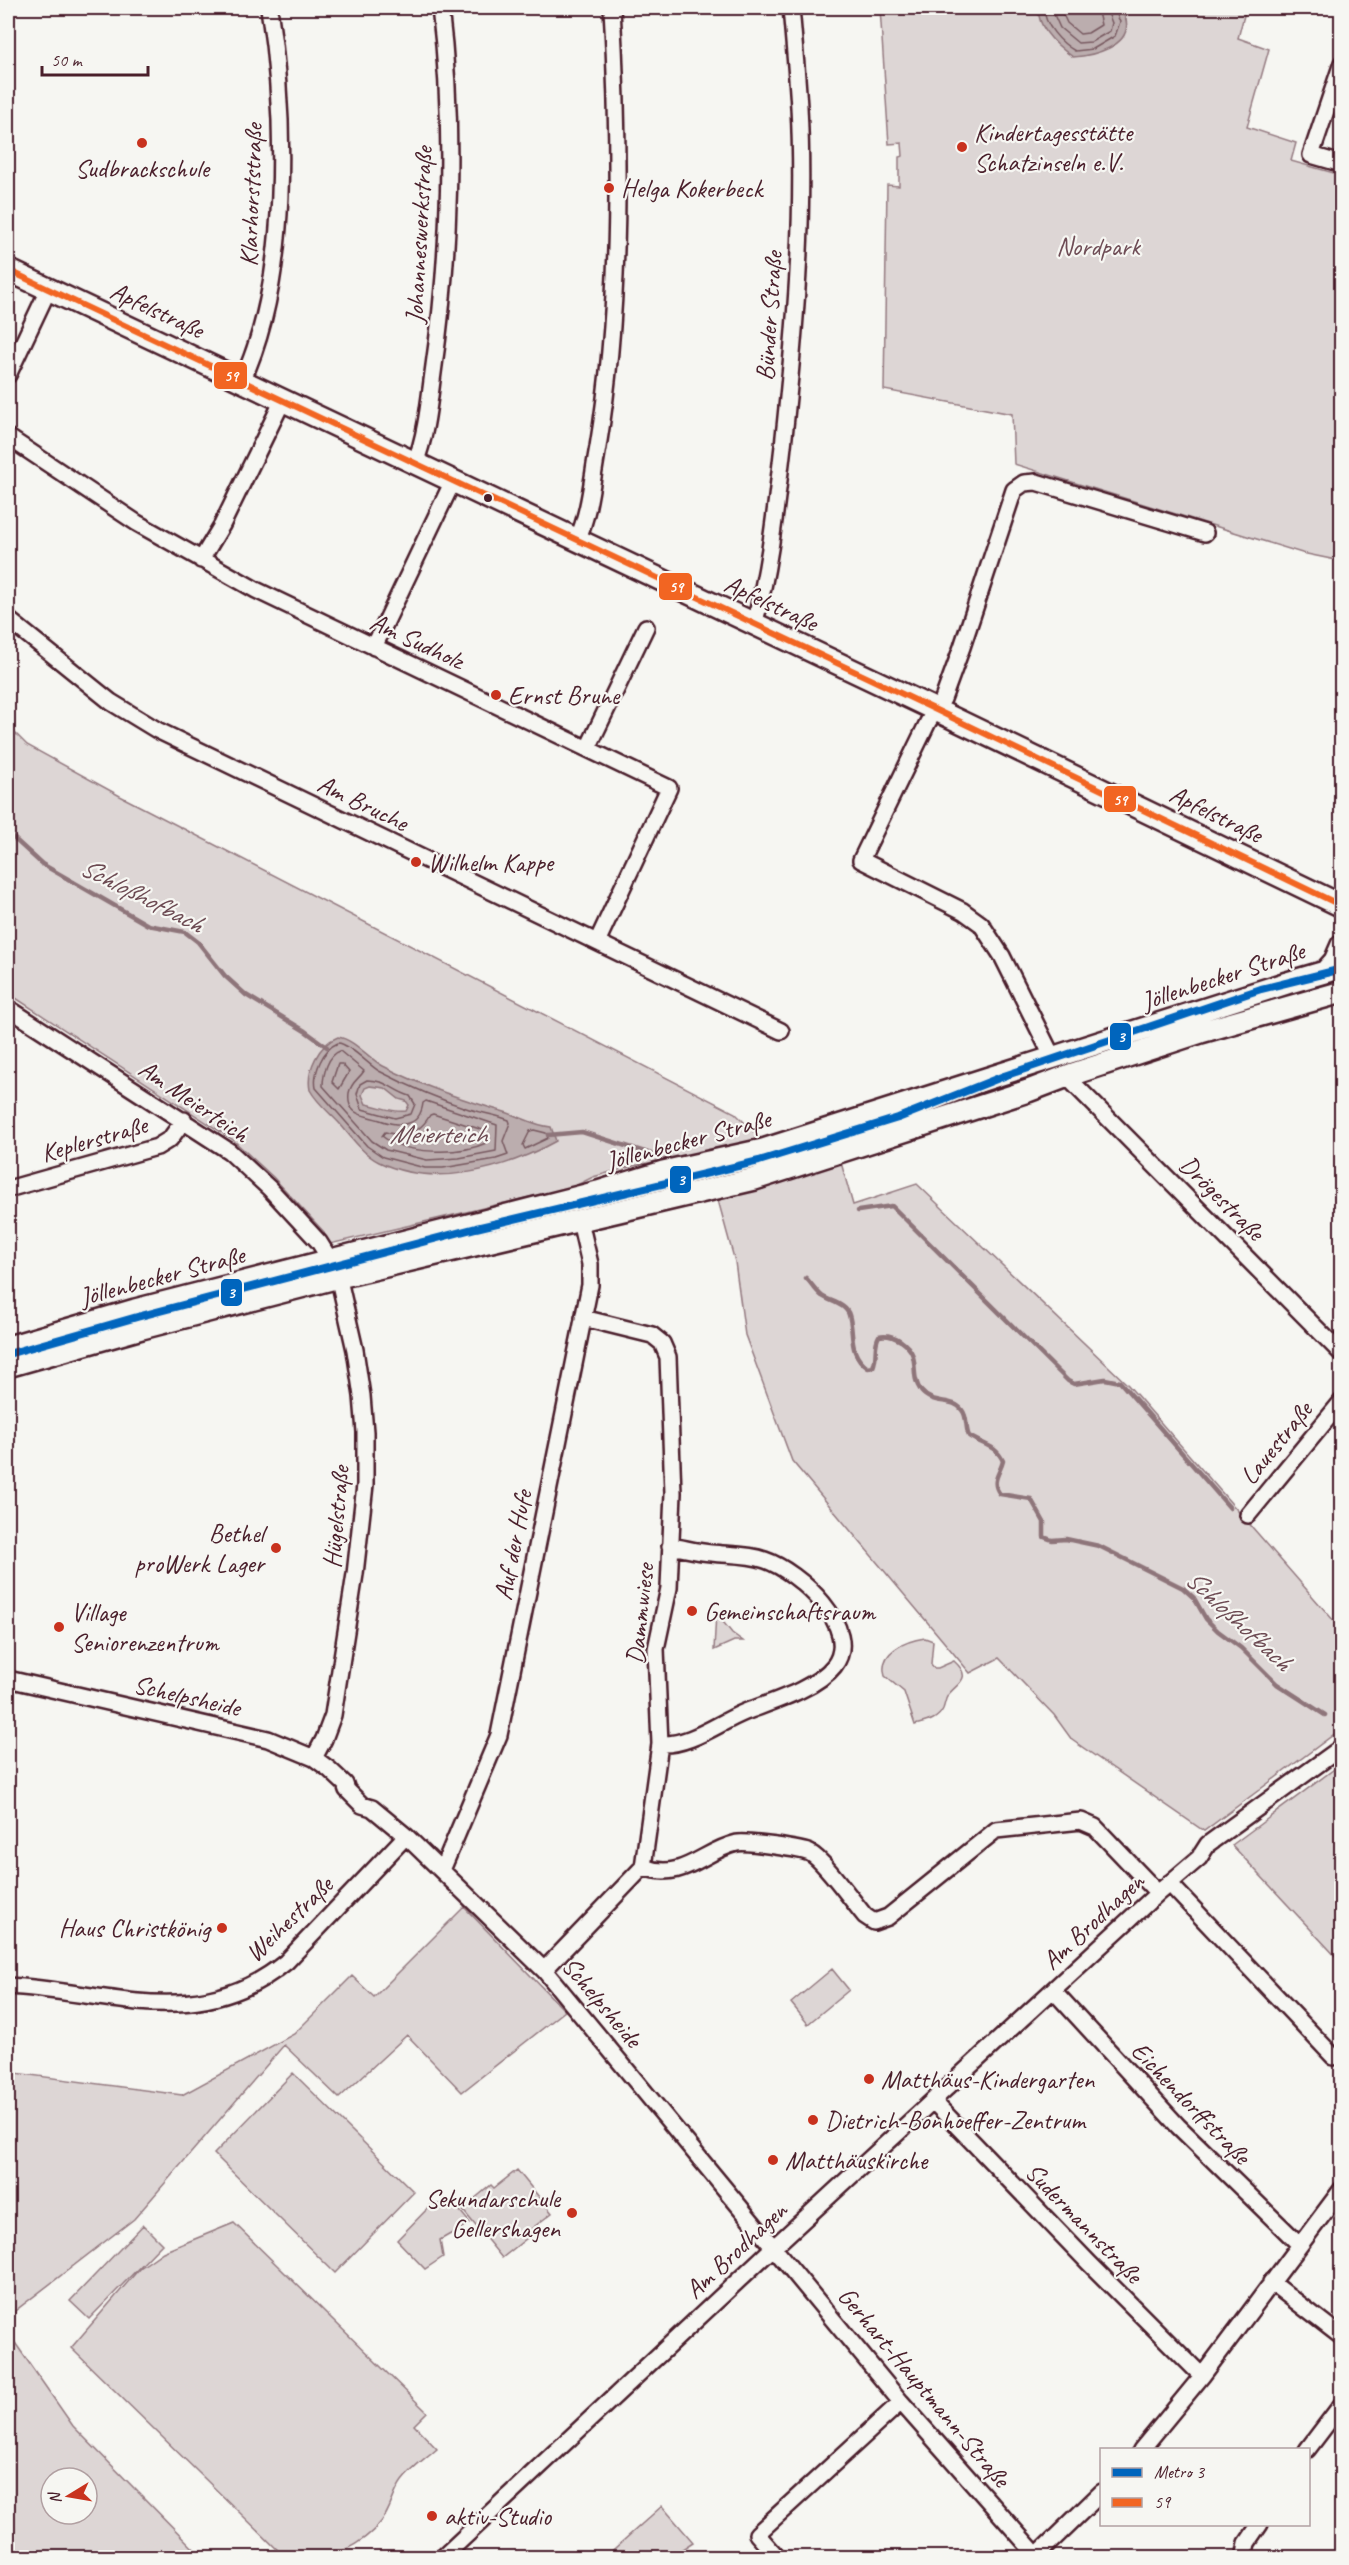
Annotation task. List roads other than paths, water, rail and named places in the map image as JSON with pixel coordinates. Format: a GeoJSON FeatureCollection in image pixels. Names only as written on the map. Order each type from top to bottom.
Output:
{"type":"FeatureCollection","features":[{"type":"Feature","properties":{"kind":"main road","name":"Apfelstraße"},"geometry":{"type":"LineString","coordinates":[[8,270],[936,710],[1341,906]]}},
{"type":"Feature","properties":{"kind":"main road"},"geometry":{"type":"LineString","coordinates":[[1318,893],[1332,905],[1341,920]]}},
{"type":"Feature","properties":{"kind":"main road"},"geometry":{"type":"LineString","coordinates":[[1333,970],[1341,945]]}},
{"type":"Feature","properties":{"kind":"main road","name":"Jöllenbecker Straße"},"geometry":{"type":"LineString","coordinates":[[8,1366],[663,1172],[763,1150],[1333,970]]}},
{"type":"Feature","properties":{"kind":"main road","name":"Jöllenbecker Straße"},"geometry":{"type":"LineString","coordinates":[[8,1347],[335,1268],[580,1221],[776,1173],[1201,1032],[1341,992]]}},
{"type":"Feature","properties":{"kind":"street","name":"Klarhorststraße"},"geometry":{"type":"LineString","coordinates":[[242,381],[251,360],[266,308],[276,240],[278,87],[269,8]]}},
{"type":"Feature","properties":{"kind":"street","name":"Johanneswerkstraße"},"geometry":{"type":"LineString","coordinates":[[415,463],[431,390],[442,292],[448,125],[440,8]]}},
{"type":"Feature","properties":{"kind":"street"},"geometry":{"type":"LineString","coordinates":[[577,540],[586,519],[602,424],[612,303],[617,122],[612,8]]}},
{"type":"Feature","properties":{"kind":"street","name":"Bünder Straße"},"geometry":{"type":"LineString","coordinates":[[754,625],[776,509],[797,286],[800,182],[799,108],[791,8]]}},
{"type":"Feature","properties":{"kind":"street"},"geometry":{"type":"LineString","coordinates":[[1341,63],[1311,155],[1341,164]]}},
{"type":"Feature","properties":{"kind":"street"},"geometry":{"type":"LineString","coordinates":[[8,375],[49,288]]}},
{"type":"Feature","properties":{"kind":"street"},"geometry":{"type":"LineString","coordinates":[[201,560],[222,525],[283,400]]}},
{"type":"Feature","properties":{"kind":"street","name":"Am Sudholz"},"geometry":{"type":"LineString","coordinates":[[8,436],[137,523],[256,590],[669,788],[597,942]]}},
{"type":"Feature","properties":{"kind":"street"},"geometry":{"type":"LineString","coordinates":[[374,647],[453,481]]}},
{"type":"Feature","properties":{"kind":"street"},"geometry":{"type":"LineString","coordinates":[[1053,1058],[1002,956],[981,924],[963,911],[861,860],[936,710],[962,647],[1009,499],[1019,486],[1036,482],[1204,533]]}},
{"type":"Feature","properties":{"kind":"street","name":"Am Bruche"},"geometry":{"type":"LineString","coordinates":[[8,618],[111,702],[157,729],[473,884],[781,1031]]}},
{"type":"Feature","properties":{"kind":"street"},"geometry":{"type":"LineString","coordinates":[[588,748],[646,627]]}},
{"type":"Feature","properties":{"kind":"street","name":"Am Meierteich"},"geometry":{"type":"LineString","coordinates":[[8,1008],[229,1151],[253,1172],[311,1234],[335,1268]]}},
{"type":"Feature","properties":{"kind":"street","name":"Drögestraße"},"geometry":{"type":"LineString","coordinates":[[1071,1075],[1074,1084],[1341,1354]]}},
{"type":"Feature","properties":{"kind":"street","name":"Keplerstraße"},"geometry":{"type":"LineString","coordinates":[[8,1189],[157,1147],[170,1139],[184,1120]]}},
{"type":"Feature","properties":{"kind":"street","name":"Auf der Hufe"},"geometry":{"type":"LineString","coordinates":[[442,1870],[499,1735],[591,1275],[580,1221]]}},
{"type":"Feature","properties":{"kind":"street","name":"Hügelstraße"},"geometry":{"type":"LineString","coordinates":[[314,1758],[333,1716],[355,1574],[365,1485],[365,1431],[362,1396],[355,1350],[335,1268]]}},
{"type":"Feature","properties":{"kind":"street","name":"Dammwiese"},"geometry":{"type":"LineString","coordinates":[[583,1318],[658,1338],[665,1349],[669,1363],[673,1493],[669,1592],[656,1649],[660,1744],[643,1867]]}},
{"type":"Feature","properties":{"kind":"street","name":"Lauestraße"},"geometry":{"type":"LineString","coordinates":[[1248,1515],[1341,1401]]}},
{"type":"Feature","properties":{"kind":"street"},"geometry":{"type":"LineString","coordinates":[[660,1744],[674,1744],[694,1737],[725,1720],[806,1686],[834,1666],[841,1644],[836,1624],[815,1594],[778,1566],[758,1558],[711,1553],[670,1545]]}},
{"type":"Feature","properties":{"kind":"street","name":"Schelpsheide"},"geometry":{"type":"LineString","coordinates":[[8,1679],[268,1739],[314,1758],[345,1784],[354,1783],[370,1798],[372,1808],[406,1836],[544,1970],[774,2247]]}},
{"type":"Feature","properties":{"kind":"street","name":"Am Brodhagen"},"geometry":{"type":"LineString","coordinates":[[442,2558],[774,2247],[1199,1858],[1208,1844],[1341,1747]]}},
{"type":"Feature","properties":{"kind":"street"},"geometry":{"type":"LineString","coordinates":[[544,1970],[643,1867],[656,1871],[677,1870],[738,1843],[804,1851],[816,1858],[865,1916],[874,1922],[888,1917],[927,1884],[947,1872],[996,1830],[1081,1821],[1095,1827],[1164,1888]]}},
{"type":"Feature","properties":{"kind":"street","name":"Weihestraße"},"geometry":{"type":"LineString","coordinates":[[8,1986],[152,2005],[190,2003],[245,1990],[266,1978],[286,1962],[406,1836]]}},
{"type":"Feature","properties":{"kind":"street","name":"Am Brodhagen"},"geometry":{"type":"LineString","coordinates":[[1164,1888],[1334,2058]]}},
{"type":"Feature","properties":{"kind":"street","name":"Eichendorffstraße"},"geometry":{"type":"LineString","coordinates":[[1053,1990],[1178,2126],[1299,2244]]}},
{"type":"Feature","properties":{"kind":"street","name":"Sudermannstraße"},"geometry":{"type":"LineString","coordinates":[[933,2101],[1089,2264],[1202,2376]]}},
{"type":"Feature","properties":{"kind":"street"},"geometry":{"type":"LineString","coordinates":[[1143,2448],[1202,2376],[1341,2189]]}},
{"type":"Feature","properties":{"kind":"street","name":"Gerhart-Hauptmann-Straße"},"geometry":{"type":"LineString","coordinates":[[774,2247],[901,2402],[1038,2556]]}},
{"type":"Feature","properties":{"kind":"street"},"geometry":{"type":"LineString","coordinates":[[1271,2282],[1341,2337]]}},
{"type":"Feature","properties":{"kind":"street"},"geometry":{"type":"LineString","coordinates":[[778,2558],[757,2534],[901,2402]]}},
{"type":"Feature","properties":{"kind":"street"},"geometry":{"type":"LineString","coordinates":[[1308,2448],[1341,2403]]}},
{"type":"Feature","properties":{"kind":"street"},"geometry":{"type":"LineString","coordinates":[[1038,2556],[1100,2493]]}},
{"type":"Feature","properties":{"kind":"street"},"geometry":{"type":"LineString","coordinates":[[1244,2558],[1247,2543],[1259,2526]]}},
{"type":"Feature","properties":{"kind":"water"},"geometry":{"type":"Polygon","coordinates":[[[1038,8],[1119,8],[1125,18],[1126,29],[1123,37],[1108,48],[1090,55],[1073,57],[1061,48],[1045,30],[1038,8]]]}},
{"type":"Feature","properties":{"kind":"water","name":"Meierteich"},"geometry":{"type":"Polygon","coordinates":[[[338,1037],[344,1038],[383,1066],[429,1087],[551,1127],[556,1141],[515,1160],[493,1167],[446,1175],[400,1170],[379,1162],[358,1145],[310,1090],[312,1066],[325,1045],[338,1037]],[[370,1086],[365,1088],[362,1095],[366,1104],[406,1111],[409,1105],[406,1101],[399,1099],[385,1088],[370,1086]]]}},
{"type":"Feature","properties":{"kind":"waterway","name":"Schloßhofbach"},"geometry":{"type":"LineString","coordinates":[[8,833],[42,864],[148,925],[185,932],[198,942],[225,976],[246,995],[327,1047]]}},
{"type":"Feature","properties":{"kind":"waterway","name":"Schloßhofbach"},"geometry":{"type":"LineString","coordinates":[[548,1135],[582,1132],[651,1154]]}},
{"type":"Feature","properties":{"kind":"waterway"},"geometry":{"type":"LineString","coordinates":[[858,1211],[892,1206],[1068,1381],[1074,1384],[1105,1379],[1120,1382],[1230,1508]]}},
{"type":"Feature","properties":{"kind":"waterway","name":"Schloßhofbach"},"geometry":{"type":"LineString","coordinates":[[806,1278],[822,1296],[847,1311],[851,1322],[854,1350],[861,1362],[868,1368],[873,1367],[879,1336],[893,1337],[908,1347],[914,1359],[915,1378],[921,1391],[926,1396],[953,1404],[962,1410],[969,1436],[993,1448],[1003,1461],[996,1481],[1000,1494],[1031,1499],[1044,1522],[1044,1537],[1099,1546],[1183,1588],[1194,1598],[1206,1619],[1241,1648],[1277,1684],[1325,1715]]}},
{"type":"Feature","properties":{"kind":"metro line","name":"3"},"geometry":{"type":"LineString","coordinates":[[8,1354],[137,1317],[476,1228],[759,1161],[898,1118],[1004,1076],[1261,989],[1342,969]]}},
{"type":"Feature","properties":{"kind":"place","name":"Sudbrackschule"},"geometry":{"type":"Point","coordinates":[142,143]}},
{"type":"Feature","properties":{"kind":"place","name":"Kindertagesstätte Schatzinseln e.V."},"geometry":{"type":"Point","coordinates":[962,147]}},
{"type":"Feature","properties":{"kind":"place","name":"Helga Kokerbeck"},"geometry":{"type":"Point","coordinates":[609,188]}},
{"type":"Feature","properties":{"kind":"place","name":"Ernst Brune"},"geometry":{"type":"Point","coordinates":[496,695]}},
{"type":"Feature","properties":{"kind":"place","name":"Wilhelm Kappe"},"geometry":{"type":"Point","coordinates":[416,862]}},
{"type":"Feature","properties":{"kind":"place","name":"Bethel proWerk Lager"},"geometry":{"type":"Point","coordinates":[276,1548]}},
{"type":"Feature","properties":{"kind":"place","name":"Gemeinschaftsraum"},"geometry":{"type":"Point","coordinates":[692,1611]}},
{"type":"Feature","properties":{"kind":"place","name":"Village Seniorenzentrum"},"geometry":{"type":"Point","coordinates":[59,1627]}},
{"type":"Feature","properties":{"kind":"place","name":"Haus Christkönig"},"geometry":{"type":"Point","coordinates":[222,1928]}},
{"type":"Feature","properties":{"kind":"place","name":"Matthäus-Kindergarten"},"geometry":{"type":"Point","coordinates":[869,2079]}},
{"type":"Feature","properties":{"kind":"place","name":"Dietrich-Bonhoeffer-Zentrum"},"geometry":{"type":"Point","coordinates":[813,2120]}},
{"type":"Feature","properties":{"kind":"place","name":"Matthäuskirche"},"geometry":{"type":"Point","coordinates":[773,2160]}},
{"type":"Feature","properties":{"kind":"place","name":"Sekundarschule Gellershagen"},"geometry":{"type":"Point","coordinates":[572,2213]}},
{"type":"Feature","properties":{"kind":"place","name":"aktiv-Studio"},"geometry":{"type":"Point","coordinates":[432,2516]}},
{"type":"Feature","properties":{"kind":"park label","name":"Nordpark"},"geometry":{"type":"Point","coordinates":[1098,246]}}]}
